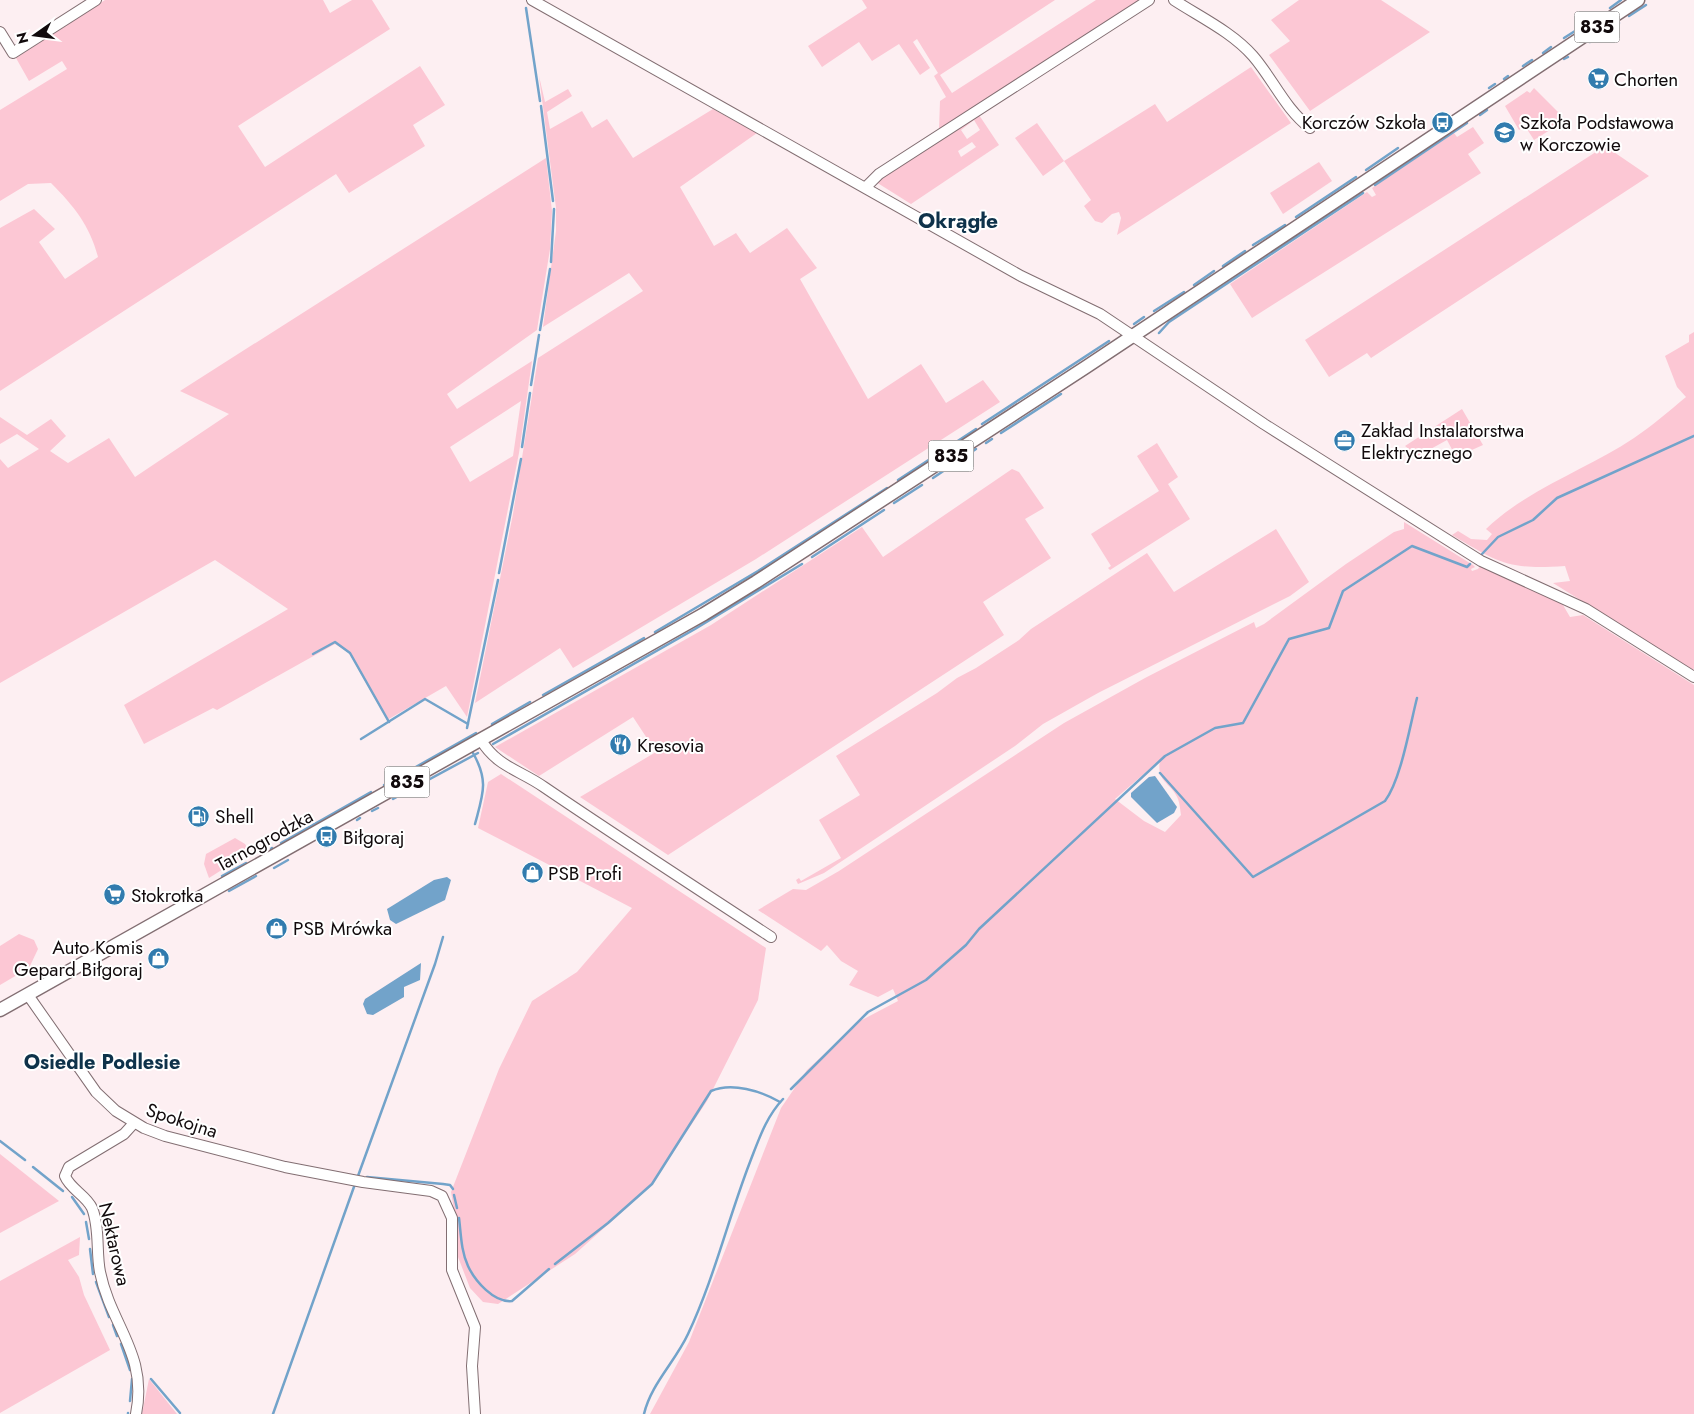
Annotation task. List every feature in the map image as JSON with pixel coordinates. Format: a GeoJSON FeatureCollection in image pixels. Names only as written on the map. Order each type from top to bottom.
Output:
{"type":"FeatureCollection","features":[{"type":"Feature","properties":{"kind":"main road","name":"835"},"geometry":{"type":"LineString","coordinates":[[481,740],[704,614],[771,573],[1132,337],[1638,0]]}},
{"type":"Feature","properties":{"kind":"main road","name":"Tarnogrodzka"},"geometry":{"type":"LineString","coordinates":[[0,1010],[481,740]]}},
{"type":"Feature","properties":{"kind":"street"},"geometry":{"type":"LineString","coordinates":[[0,32],[13,52],[96,0]]}},
{"type":"Feature","properties":{"kind":"street"},"geometry":{"type":"LineString","coordinates":[[532,0],[1021,276],[1093,310],[1399,511],[1481,561],[1586,609],[1694,677]]}},
{"type":"Feature","properties":{"kind":"street"},"geometry":{"type":"LineString","coordinates":[[866,187],[879,174],[1149,0]]}},
{"type":"Feature","properties":{"kind":"street"},"geometry":{"type":"LineString","coordinates":[[1174,0],[1248,50],[1293,113],[1310,128]]}},
{"type":"Feature","properties":{"kind":"street"},"geometry":{"type":"LineString","coordinates":[[481,740],[490,754],[505,766],[538,783],[654,862],[771,937]]}},
{"type":"Feature","properties":{"kind":"street","name":"Spokojna"},"geometry":{"type":"LineString","coordinates":[[28,995],[92,1088],[112,1107],[134,1123],[165,1136],[251,1159],[354,1180],[431,1191],[442,1196],[447,1202],[453,1225],[452,1270],[475,1328],[472,1366],[474,1414]]}},
{"type":"Feature","properties":{"kind":"street","name":"Nektarowa"},"geometry":{"type":"LineString","coordinates":[[134,1123],[124,1134],[68,1167],[65,1176],[68,1182],[85,1198],[94,1216],[102,1277],[138,1370],[140,1392],[136,1414]]}},
{"type":"Feature","properties":{"kind":"shaded area"},"geometry":{"type":"Polygon","coordinates":[[[105,0],[323,0],[330,13],[352,0],[372,0],[390,29],[238,126],[265,167],[420,66],[445,105],[413,125],[425,146],[349,193],[336,174],[0,391],[0,228],[34,209],[55,229],[39,242],[65,279],[98,257],[86,226],[67,200],[51,183],[28,184],[0,201],[0,110],[67,69],[62,61],[29,81],[16,58],[105,0]]]}},
{"type":"Feature","properties":{"kind":"shaded area"},"geometry":{"type":"Polygon","coordinates":[[[862,0],[1055,0],[940,75],[952,93],[1096,0],[1141,0],[939,129],[940,101],[946,97],[934,76],[938,73],[917,39],[913,42],[930,68],[920,75],[899,44],[872,61],[859,42],[822,67],[808,46],[867,8],[862,0]]]}},
{"type":"Feature","properties":{"kind":"shaded area"},"geometry":{"type":"Polygon","coordinates":[[[1299,0],[1381,0],[1430,32],[1310,111],[1269,55],[1290,41],[1271,20],[1299,0]]]}},
{"type":"Feature","properties":{"kind":"shaded area"},"geometry":{"type":"Polygon","coordinates":[[[1251,67],[1291,123],[1117,235],[1121,218],[1119,212],[1112,214],[1102,223],[1095,221],[1084,206],[1091,200],[1064,161],[1155,104],[1167,122],[1251,67]]]}},
{"type":"Feature","properties":{"kind":"shaded area"},"geometry":{"type":"Polygon","coordinates":[[[539,76],[545,102],[568,89],[572,96],[547,112],[550,129],[582,111],[592,128],[607,119],[633,158],[713,109],[757,133],[680,187],[714,246],[736,233],[750,253],[787,228],[817,268],[800,279],[868,399],[921,364],[946,403],[983,380],[1000,402],[756,559],[573,668],[560,648],[475,703],[513,514],[538,358],[643,291],[629,273],[543,327],[556,231],[556,208],[539,76]]]}},
{"type":"Feature","properties":{"kind":"shaded area"},"geometry":{"type":"Polygon","coordinates":[[[1534,88],[1566,120],[1534,140],[1525,126],[1519,130],[1505,106],[1527,91],[1530,93],[1534,88]]]}},
{"type":"Feature","properties":{"kind":"shaded area"},"geometry":{"type":"Polygon","coordinates":[[[979,115],[999,145],[911,204],[876,182],[979,115]],[[974,120],[961,130],[967,139],[980,130],[974,120]],[[972,142],[958,151],[961,157],[976,147],[972,142]]]}},
{"type":"Feature","properties":{"kind":"shaded area"},"geometry":{"type":"Polygon","coordinates":[[[1037,123],[1064,161],[1043,176],[1015,138],[1037,123]]]}},
{"type":"Feature","properties":{"kind":"shaded area"},"geometry":{"type":"Polygon","coordinates":[[[1473,127],[1484,143],[1468,154],[1481,173],[1252,318],[1230,284],[1367,192],[1372,197],[1376,195],[1372,188],[1454,133],[1457,137],[1473,127]]]}},
{"type":"Feature","properties":{"kind":"shaded area"},"geometry":{"type":"Polygon","coordinates":[[[1605,146],[1649,176],[1371,358],[1367,353],[1329,377],[1305,340],[1605,146]]]}},
{"type":"Feature","properties":{"kind":"shaded area"},"geometry":{"type":"Polygon","coordinates":[[[546,158],[552,211],[550,249],[537,330],[447,394],[457,409],[532,361],[519,453],[467,717],[446,686],[387,720],[349,653],[335,644],[217,710],[213,708],[144,744],[124,705],[288,609],[215,560],[0,683],[0,459],[8,468],[39,449],[17,434],[0,444],[0,417],[27,435],[51,419],[66,436],[50,451],[68,463],[109,438],[135,477],[229,414],[180,391],[546,158]],[[521,401],[450,447],[470,482],[513,456],[521,401]]]}},
{"type":"Feature","properties":{"kind":"shaded area"},"geometry":{"type":"Polygon","coordinates":[[[1319,162],[1332,181],[1283,214],[1270,193],[1319,162]]]}},
{"type":"Feature","properties":{"kind":"shaded area"},"geometry":{"type":"Polygon","coordinates":[[[1694,332],[1693,670],[1553,583],[1570,581],[1565,566],[1530,567],[1505,562],[1481,552],[1452,535],[1458,531],[1471,539],[1487,540],[1492,534],[1486,529],[1521,502],[1634,438],[1686,397],[1677,387],[1665,356],[1689,342],[1689,335],[1694,332]]]}},
{"type":"Feature","properties":{"kind":"shaded area"},"geometry":{"type":"Polygon","coordinates":[[[1462,409],[1483,445],[1456,457],[1447,440],[1418,456],[1405,446],[1462,409]]]}},
{"type":"Feature","properties":{"kind":"shaded area"},"geometry":{"type":"Polygon","coordinates":[[[1157,443],[1178,477],[1168,484],[1190,519],[1110,570],[1108,568],[1111,566],[1091,534],[1159,491],[1137,456],[1157,443]]]}},
{"type":"Feature","properties":{"kind":"shaded area"},"geometry":{"type":"Polygon","coordinates":[[[1012,469],[1019,472],[1044,508],[1025,519],[1051,558],[983,602],[1004,635],[668,855],[580,797],[656,752],[633,717],[539,776],[495,747],[711,625],[862,527],[883,557],[1012,469]]]}},
{"type":"Feature","properties":{"kind":"shaded area"},"geometry":{"type":"Polygon","coordinates":[[[1404,522],[1473,565],[1475,567],[1471,569],[1472,571],[1478,569],[1481,565],[1552,597],[1563,605],[1570,617],[1583,615],[1694,685],[1694,1414],[650,1414],[689,1342],[781,1108],[807,1070],[860,1021],[898,1001],[893,989],[878,997],[849,985],[858,971],[841,961],[827,945],[821,951],[758,910],[793,889],[806,890],[839,871],[1064,723],[1145,678],[1254,622],[1256,628],[1264,624],[1346,564],[1394,532],[1404,529],[1404,522]],[[1160,760],[1115,799],[1144,821],[1165,832],[1181,815],[1178,799],[1162,778],[1159,768],[1160,760]]]}},
{"type":"Feature","properties":{"kind":"shaded area"},"geometry":{"type":"Polygon","coordinates":[[[1276,529],[1309,582],[1290,596],[1098,693],[1043,724],[1015,746],[824,873],[798,884],[796,880],[799,878],[801,881],[841,858],[819,820],[860,795],[836,756],[1019,640],[1031,629],[1147,553],[1174,592],[1276,529]]]}},
{"type":"Feature","properties":{"kind":"shaded area"},"geometry":{"type":"Polygon","coordinates":[[[501,774],[766,948],[758,1000],[707,1101],[651,1186],[575,1254],[498,1304],[483,1302],[470,1288],[458,1257],[458,1233],[451,1192],[499,1069],[532,1001],[577,972],[632,908],[478,828],[488,782],[501,774]]]}},
{"type":"Feature","properties":{"kind":"shaded area"},"geometry":{"type":"Polygon","coordinates":[[[235,838],[245,844],[250,852],[209,878],[204,864],[206,854],[235,838]]]}},
{"type":"Feature","properties":{"kind":"shaded area"},"geometry":{"type":"Polygon","coordinates":[[[19,934],[34,940],[38,949],[29,968],[0,985],[0,946],[19,934]]]}},
{"type":"Feature","properties":{"kind":"shaded area"},"geometry":{"type":"Polygon","coordinates":[[[0,1154],[59,1201],[0,1233],[0,1154]]]}},
{"type":"Feature","properties":{"kind":"shaded area"},"geometry":{"type":"Polygon","coordinates":[[[80,1237],[79,1255],[68,1260],[79,1277],[84,1295],[110,1350],[0,1413],[0,1281],[80,1237]]]}},
{"type":"Feature","properties":{"kind":"shaded area"},"geometry":{"type":"Polygon","coordinates":[[[149,1379],[177,1414],[142,1414],[149,1379]]]}},
{"type":"Feature","properties":{"kind":"water"},"geometry":{"type":"Polygon","coordinates":[[[1155,776],[1177,807],[1174,813],[1157,823],[1131,797],[1131,793],[1149,777],[1155,776]]]}},
{"type":"Feature","properties":{"kind":"water"},"geometry":{"type":"Polygon","coordinates":[[[447,877],[451,880],[445,900],[396,924],[390,920],[387,909],[434,880],[447,877]]]}},
{"type":"Feature","properties":{"kind":"water"},"geometry":{"type":"Polygon","coordinates":[[[421,963],[420,980],[404,987],[404,997],[373,1015],[367,1014],[363,1004],[365,999],[421,963]]]}},
{"type":"Feature","properties":{"kind":"waterway"},"geometry":{"type":"LineString","coordinates":[[1610,8],[1621,0]]}},
{"type":"Feature","properties":{"kind":"waterway"},"geometry":{"type":"LineString","coordinates":[[1629,16],[1646,5]]}},
{"type":"Feature","properties":{"kind":"waterway"},"geometry":{"type":"LineString","coordinates":[[526,8],[540,101]]}},
{"type":"Feature","properties":{"kind":"waterway"},"geometry":{"type":"LineString","coordinates":[[1583,26],[1600,15]]}},
{"type":"Feature","properties":{"kind":"waterway"},"geometry":{"type":"LineString","coordinates":[[1606,31],[1619,23]]}},
{"type":"Feature","properties":{"kind":"waterway"},"geometry":{"type":"LineString","coordinates":[[1564,38],[1575,31]]}},
{"type":"Feature","properties":{"kind":"waterway"},"geometry":{"type":"LineString","coordinates":[[1590,42],[1596,38]]}},
{"type":"Feature","properties":{"kind":"waterway"},"geometry":{"type":"LineString","coordinates":[[1543,53],[1551,47]]}},
{"type":"Feature","properties":{"kind":"waterway"},"geometry":{"type":"LineString","coordinates":[[1564,59],[1568,57]]}},
{"type":"Feature","properties":{"kind":"waterway"},"geometry":{"type":"LineString","coordinates":[[1523,66],[1532,60]]}},
{"type":"Feature","properties":{"kind":"waterway"},"geometry":{"type":"LineString","coordinates":[[1504,79],[1508,76]]}},
{"type":"Feature","properties":{"kind":"waterway"},"geometry":{"type":"LineString","coordinates":[[1489,88],[1495,84]]}},
{"type":"Feature","properties":{"kind":"waterway"},"geometry":{"type":"LineString","coordinates":[[541,106],[553,201]]}},
{"type":"Feature","properties":{"kind":"waterway"},"geometry":{"type":"LineString","coordinates":[[1480,115],[1487,110]]}},
{"type":"Feature","properties":{"kind":"waterway"},"geometry":{"type":"LineString","coordinates":[[1375,185],[1467,123]]}},
{"type":"Feature","properties":{"kind":"waterway"},"geometry":{"type":"LineString","coordinates":[[1366,170],[1398,148]]}},
{"type":"Feature","properties":{"kind":"waterway"},"geometry":{"type":"LineString","coordinates":[[1296,217],[1356,177]]}},
{"type":"Feature","properties":{"kind":"waterway"},"geometry":{"type":"LineString","coordinates":[[1159,333],[1169,322],[1363,193]]}},
{"type":"Feature","properties":{"kind":"waterway"},"geometry":{"type":"LineString","coordinates":[[551,262],[554,209]]}},
{"type":"Feature","properties":{"kind":"waterway"},"geometry":{"type":"LineString","coordinates":[[1253,245],[1285,225]]}},
{"type":"Feature","properties":{"kind":"waterway"},"geometry":{"type":"LineString","coordinates":[[1223,266],[1245,251]]}},
{"type":"Feature","properties":{"kind":"waterway"},"geometry":{"type":"LineString","coordinates":[[540,330],[550,269]]}},
{"type":"Feature","properties":{"kind":"waterway"},"geometry":{"type":"LineString","coordinates":[[1194,285],[1214,271]]}},
{"type":"Feature","properties":{"kind":"waterway"},"geometry":{"type":"LineString","coordinates":[[1154,311],[1184,292]]}},
{"type":"Feature","properties":{"kind":"waterway"},"geometry":{"type":"LineString","coordinates":[[1134,324],[1144,317]]}},
{"type":"Feature","properties":{"kind":"waterway"},"geometry":{"type":"LineString","coordinates":[[531,385],[539,335]]}},
{"type":"Feature","properties":{"kind":"waterway"},"geometry":{"type":"LineString","coordinates":[[982,424],[1109,341]]}},
{"type":"Feature","properties":{"kind":"waterway"},"geometry":{"type":"LineString","coordinates":[[522,447],[530,393]]}},
{"type":"Feature","properties":{"kind":"waterway"},"geometry":{"type":"LineString","coordinates":[[1001,433],[1061,394]]}},
{"type":"Feature","properties":{"kind":"waterway"},"geometry":{"type":"LineString","coordinates":[[898,480],[976,429]]}},
{"type":"Feature","properties":{"kind":"waterway"},"geometry":{"type":"LineString","coordinates":[[1482,554],[1498,537],[1533,520],[1557,498],[1694,436]]}},
{"type":"Feature","properties":{"kind":"waterway"},"geometry":{"type":"LineString","coordinates":[[986,443],[992,439]]}},
{"type":"Feature","properties":{"kind":"waterway"},"geometry":{"type":"LineString","coordinates":[[933,478],[976,449]]}},
{"type":"Feature","properties":{"kind":"waterway"},"geometry":{"type":"LineString","coordinates":[[499,573],[521,459]]}},
{"type":"Feature","properties":{"kind":"waterway"},"geometry":{"type":"LineString","coordinates":[[894,503],[922,485]]}},
{"type":"Feature","properties":{"kind":"waterway"},"geometry":{"type":"LineString","coordinates":[[655,632],[758,571],[887,488]]}},
{"type":"Feature","properties":{"kind":"waterway"},"geometry":{"type":"LineString","coordinates":[[812,557],[884,510]]}},
{"type":"Feature","properties":{"kind":"waterway"},"geometry":{"type":"LineString","coordinates":[[791,1089],[868,1012],[926,980],[966,945],[979,929],[1165,756],[1215,728],[1243,723],[1289,639],[1329,628],[1343,591],[1412,546],[1467,567],[1470,564]]}},
{"type":"Feature","properties":{"kind":"waterway"},"geometry":{"type":"LineString","coordinates":[[493,744],[695,629],[802,564]]}},
{"type":"Feature","properties":{"kind":"waterway"},"geometry":{"type":"LineString","coordinates":[[467,728],[498,580]]}},
{"type":"Feature","properties":{"kind":"waterway"},"geometry":{"type":"LineString","coordinates":[[543,695],[644,638]]}},
{"type":"Feature","properties":{"kind":"waterway"},"geometry":{"type":"LineString","coordinates":[[313,654],[335,642],[350,653],[389,722]]}},
{"type":"Feature","properties":{"kind":"waterway"},"geometry":{"type":"LineString","coordinates":[[1160,773],[1253,877],[1385,801],[1396,780],[1417,698]]}},
{"type":"Feature","properties":{"kind":"waterway"},"geometry":{"type":"LineString","coordinates":[[361,739],[425,699],[468,724]]}},
{"type":"Feature","properties":{"kind":"waterway"},"geometry":{"type":"LineString","coordinates":[[492,724],[530,702]]}},
{"type":"Feature","properties":{"kind":"waterway"},"geometry":{"type":"LineString","coordinates":[[384,785],[476,733]]}},
{"type":"Feature","properties":{"kind":"waterway"},"geometry":{"type":"LineString","coordinates":[[473,753],[483,780],[482,796],[475,824]]}},
{"type":"Feature","properties":{"kind":"waterway"},"geometry":{"type":"LineString","coordinates":[[393,799],[478,753]]}},
{"type":"Feature","properties":{"kind":"waterway"},"geometry":{"type":"LineString","coordinates":[[281,843],[371,792]]}},
{"type":"Feature","properties":{"kind":"waterway"},"geometry":{"type":"LineString","coordinates":[[372,811],[378,808]]}},
{"type":"Feature","properties":{"kind":"waterway"},"geometry":{"type":"LineString","coordinates":[[274,868],[288,860]]}},
{"type":"Feature","properties":{"kind":"waterway"},"geometry":{"type":"LineString","coordinates":[[222,876],[246,863]]}},
{"type":"Feature","properties":{"kind":"waterway"},"geometry":{"type":"LineString","coordinates":[[229,891],[256,876]]}},
{"type":"Feature","properties":{"kind":"waterway"},"geometry":{"type":"LineString","coordinates":[[358,1176],[435,964],[443,937]]}},
{"type":"Feature","properties":{"kind":"waterway"},"geometry":{"type":"LineString","coordinates":[[555,1264],[608,1223],[652,1184],[711,1091],[728,1087],[746,1089],[764,1094],[780,1102]]}},
{"type":"Feature","properties":{"kind":"waterway"},"geometry":{"type":"LineString","coordinates":[[644,1414],[652,1393],[688,1334],[713,1270],[757,1145],[767,1121],[783,1099]]}},
{"type":"Feature","properties":{"kind":"waterway"},"geometry":{"type":"LineString","coordinates":[[0,1141],[25,1160]]}},
{"type":"Feature","properties":{"kind":"waterway"},"geometry":{"type":"LineString","coordinates":[[33,1167],[63,1191]]}},
{"type":"Feature","properties":{"kind":"waterway"},"geometry":{"type":"LineString","coordinates":[[367,1177],[443,1184],[450,1185],[453,1189]]}},
{"type":"Feature","properties":{"kind":"waterway"},"geometry":{"type":"LineString","coordinates":[[273,1414],[355,1184]]}},
{"type":"Feature","properties":{"kind":"waterway"},"geometry":{"type":"LineString","coordinates":[[454,1195],[457,1208]]}},
{"type":"Feature","properties":{"kind":"waterway"},"geometry":{"type":"LineString","coordinates":[[72,1197],[84,1214]]}},
{"type":"Feature","properties":{"kind":"waterway"},"geometry":{"type":"LineString","coordinates":[[459,1218],[463,1248],[468,1266],[475,1278],[492,1295],[505,1301],[512,1301],[549,1269]]}},
{"type":"Feature","properties":{"kind":"waterway"},"geometry":{"type":"LineString","coordinates":[[86,1222],[89,1239]]}},
{"type":"Feature","properties":{"kind":"waterway"},"geometry":{"type":"LineString","coordinates":[[90,1249],[93,1274]]}},
{"type":"Feature","properties":{"kind":"waterway"},"geometry":{"type":"LineString","coordinates":[[96,1282],[109,1317]]}},
{"type":"Feature","properties":{"kind":"waterway"},"geometry":{"type":"LineString","coordinates":[[113,1325],[117,1336]]}},
{"type":"Feature","properties":{"kind":"waterway"},"geometry":{"type":"LineString","coordinates":[[121,1344],[130,1370]]}},
{"type":"Feature","properties":{"kind":"waterway"},"geometry":{"type":"LineString","coordinates":[[130,1401],[132,1379]]}},
{"type":"Feature","properties":{"kind":"waterway"},"geometry":{"type":"LineString","coordinates":[[151,1379],[180,1413]]}},
{"type":"Feature","properties":{"kind":"place","name":"Chorten"},"geometry":{"type":"Point","coordinates":[1598,79]}},
{"type":"Feature","properties":{"kind":"place","name":"Korczów Szkoła"},"geometry":{"type":"Point","coordinates":[1442,122]}},
{"type":"Feature","properties":{"kind":"place","name":"Szkoła Podstawowa w Korczowie"},"geometry":{"type":"Point","coordinates":[1504,133]}},
{"type":"Feature","properties":{"kind":"place","name":"Zakład Instalatorstwa Elektrycznego"},"geometry":{"type":"Point","coordinates":[1345,441]}},
{"type":"Feature","properties":{"kind":"place","name":"Kresovia"},"geometry":{"type":"Point","coordinates":[621,745]}},
{"type":"Feature","properties":{"kind":"place","name":"Shell"},"geometry":{"type":"Point","coordinates":[199,816]}},
{"type":"Feature","properties":{"kind":"place","name":"Biłgoraj"},"geometry":{"type":"Point","coordinates":[327,837]}},
{"type":"Feature","properties":{"kind":"place","name":"PSB Profi"},"geometry":{"type":"Point","coordinates":[532,873]}},
{"type":"Feature","properties":{"kind":"place","name":"Stokrotka"},"geometry":{"type":"Point","coordinates":[115,895]}},
{"type":"Feature","properties":{"kind":"place","name":"PSB Mrówka"},"geometry":{"type":"Point","coordinates":[277,928]}},
{"type":"Feature","properties":{"kind":"place","name":"Auto Komis Gepard Biłgoraj"},"geometry":{"type":"Point","coordinates":[159,958]}},
{"type":"Feature","properties":{"kind":"district","name":"Okrągłe"},"geometry":{"type":"Point","coordinates":[958,221]}},
{"type":"Feature","properties":{"kind":"district","name":"Osiedle Podlesie"},"geometry":{"type":"Point","coordinates":[102,1062]}}]}
